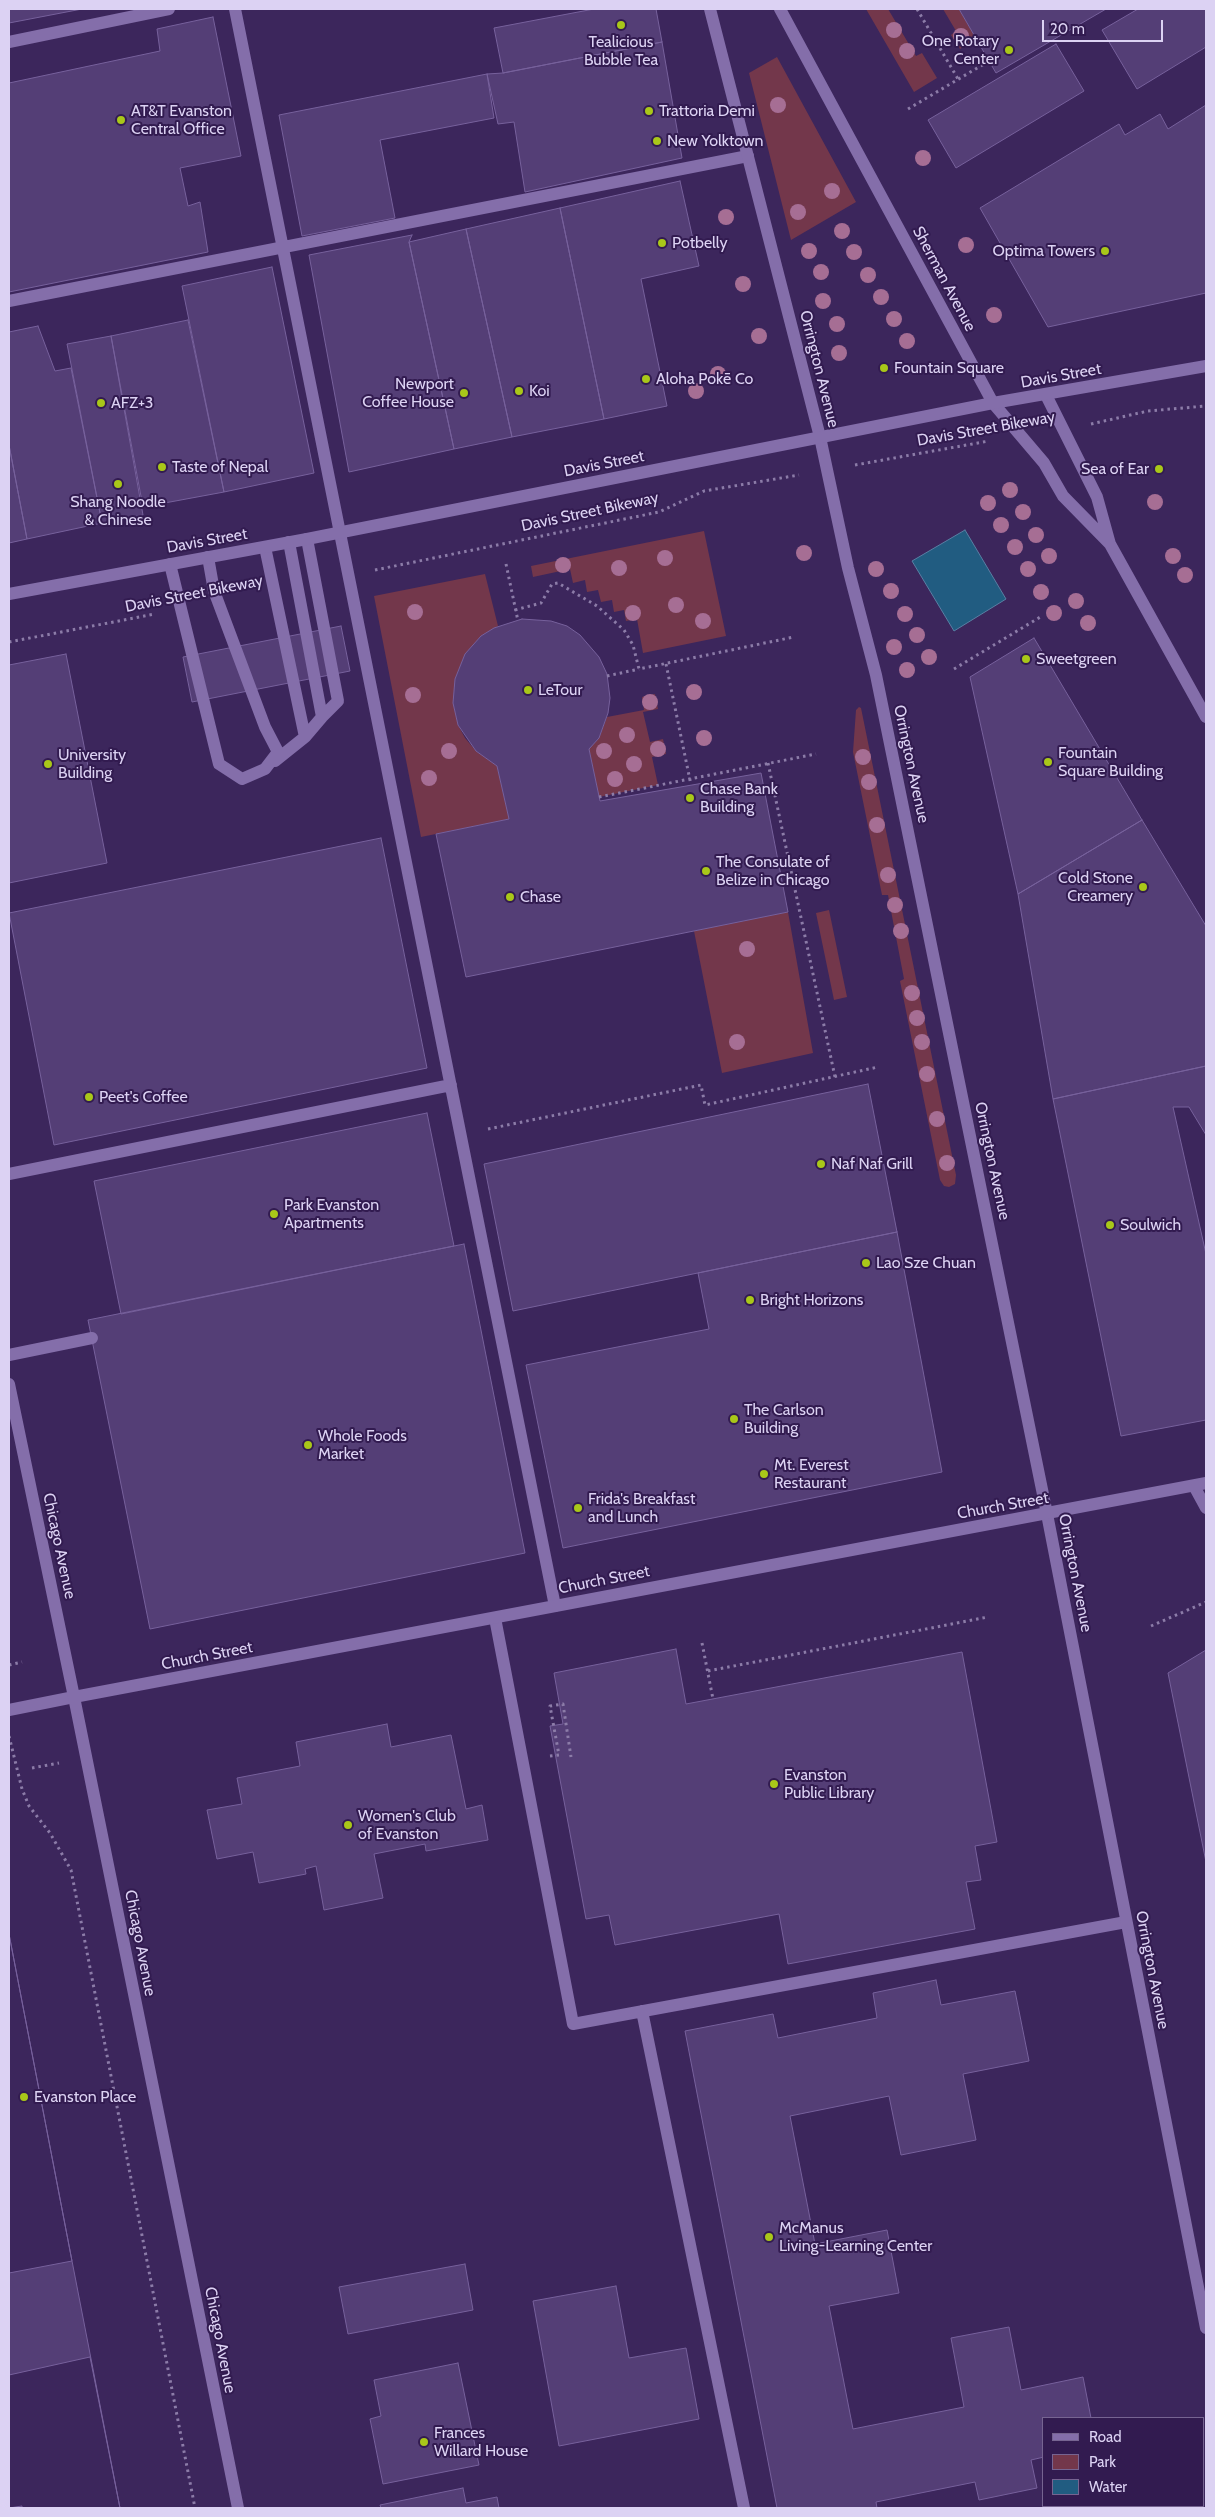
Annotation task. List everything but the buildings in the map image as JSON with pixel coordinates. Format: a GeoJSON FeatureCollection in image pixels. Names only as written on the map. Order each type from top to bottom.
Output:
{"type":"FeatureCollection","features":[{"type":"Feature","properties":{"kind":"main road"},"geometry":{"type":"LineString","coordinates":[[9,42],[169,9]]}},
{"type":"Feature","properties":{"kind":"main road"},"geometry":{"type":"LineString","coordinates":[[235,9],[555,1606]]}},
{"type":"Feature","properties":{"kind":"main road","name":"Orrington Avenue"},"geometry":{"type":"LineString","coordinates":[[710,9],[820,438],[848,568],[876,675],[1047,1514],[1206,2327]]}},
{"type":"Feature","properties":{"kind":"main road","name":"Sherman Avenue"},"geometry":{"type":"LineString","coordinates":[[780,9],[992,403],[1044,463],[1064,496],[1110,544]]}},
{"type":"Feature","properties":{"kind":"main road"},"geometry":{"type":"LineString","coordinates":[[9,301],[748,156]]}},
{"type":"Feature","properties":{"kind":"main road","name":"Davis Street"},"geometry":{"type":"LineString","coordinates":[[9,594],[307,539],[992,403],[1046,396],[1206,366]]}},
{"type":"Feature","properties":{"kind":"main road","name":"Sherman Avenue"},"geometry":{"type":"LineString","coordinates":[[1046,396],[1096,497],[1110,544],[1206,717]]}},
{"type":"Feature","properties":{"kind":"main road"},"geometry":{"type":"LineString","coordinates":[[170,564],[220,764],[242,778],[265,768],[305,737],[338,701],[307,539]]}},
{"type":"Feature","properties":{"kind":"main road"},"geometry":{"type":"LineString","coordinates":[[289,542],[322,717]]}},
{"type":"Feature","properties":{"kind":"main road"},"geometry":{"type":"LineString","coordinates":[[265,547],[305,737]]}},
{"type":"Feature","properties":{"kind":"main road"},"geometry":{"type":"LineString","coordinates":[[208,557],[214,591],[265,727],[278,752],[265,768]]}},
{"type":"Feature","properties":{"kind":"main road"},"geometry":{"type":"LineString","coordinates":[[9,1174],[451,1084]]}},
{"type":"Feature","properties":{"kind":"main road"},"geometry":{"type":"LineString","coordinates":[[9,1356],[92,1338]]}},
{"type":"Feature","properties":{"kind":"main road","name":"Chicago Avenue"},"geometry":{"type":"LineString","coordinates":[[9,1384],[238,2508]]}},
{"type":"Feature","properties":{"kind":"main road"},"geometry":{"type":"LineString","coordinates":[[1200,1484],[1206,1508]]}},
{"type":"Feature","properties":{"kind":"main road","name":"Church Street"},"geometry":{"type":"LineString","coordinates":[[9,1710],[1200,1484]]}},
{"type":"Feature","properties":{"kind":"main road"},"geometry":{"type":"LineString","coordinates":[[495,1618],[574,2024],[1126,1922]]}},
{"type":"Feature","properties":{"kind":"main road"},"geometry":{"type":"LineString","coordinates":[[642,2011],[744,2508]]}},
{"type":"Feature","properties":{"kind":"path"},"geometry":{"type":"LineString","coordinates":[[917,9],[958,80]]}},
{"type":"Feature","properties":{"kind":"path"},"geometry":{"type":"LineString","coordinates":[[908,109],[989,61]]}},
{"type":"Feature","properties":{"kind":"path","name":"Davis Street Bikeway"},"geometry":{"type":"LineString","coordinates":[[1062,428],[1106,421],[1148,411],[1206,406]]}},
{"type":"Feature","properties":{"kind":"path","name":"Davis Street Bikeway"},"geometry":{"type":"LineString","coordinates":[[348,575],[659,512],[704,491],[1020,435]]}},
{"type":"Feature","properties":{"kind":"path"},"geometry":{"type":"LineString","coordinates":[[506,564],[518,621]]}},
{"type":"Feature","properties":{"kind":"path"},"geometry":{"type":"LineString","coordinates":[[515,610],[541,603],[552,584],[558,583],[597,606],[624,630],[632,645],[638,669]]}},
{"type":"Feature","properties":{"kind":"path","name":"Davis Street Bikeway"},"geometry":{"type":"LineString","coordinates":[[9,642],[181,609]]}},
{"type":"Feature","properties":{"kind":"path"},"geometry":{"type":"LineString","coordinates":[[954,669],[1042,616]]}},
{"type":"Feature","properties":{"kind":"path"},"geometry":{"type":"LineString","coordinates":[[607,676],[794,637]]}},
{"type":"Feature","properties":{"kind":"path"},"geometry":{"type":"LineString","coordinates":[[666,664],[691,785]]}},
{"type":"Feature","properties":{"kind":"path"},"geometry":{"type":"LineString","coordinates":[[599,797],[816,754]]}},
{"type":"Feature","properties":{"kind":"path"},"geometry":{"type":"LineString","coordinates":[[768,763],[834,1077]]}},
{"type":"Feature","properties":{"kind":"path"},"geometry":{"type":"LineString","coordinates":[[461,1134],[701,1085],[705,1105],[878,1067]]}},
{"type":"Feature","properties":{"kind":"path"},"geometry":{"type":"LineString","coordinates":[[1151,1626],[1206,1602]]}},
{"type":"Feature","properties":{"kind":"path"},"geometry":{"type":"LineString","coordinates":[[708,1671],[988,1617]]}},
{"type":"Feature","properties":{"kind":"path"},"geometry":{"type":"LineString","coordinates":[[702,1643],[713,1699]]}},
{"type":"Feature","properties":{"kind":"path"},"geometry":{"type":"LineString","coordinates":[[9,1665],[22,1662]]}},
{"type":"Feature","properties":{"kind":"path"},"geometry":{"type":"LineString","coordinates":[[544,1756],[559,1755],[550,1706],[563,1704],[571,1757]]}},
{"type":"Feature","properties":{"kind":"path"},"geometry":{"type":"LineString","coordinates":[[9,1733],[22,1789],[29,1806],[50,1833],[71,1870],[195,2508]]}},
{"type":"Feature","properties":{"kind":"path"},"geometry":{"type":"LineString","coordinates":[[32,1768],[60,1762]]}},
{"type":"Feature","properties":{"kind":"green space"},"geometry":{"type":"Polygon","coordinates":[[[866,9],[888,9],[916,56],[922,53],[937,78],[914,92],[866,9]]]}},
{"type":"Feature","properties":{"kind":"green space"},"geometry":{"type":"Polygon","coordinates":[[[943,9],[959,9],[976,39],[960,49],[951,35],[956,31],[943,9]]]}},
{"type":"Feature","properties":{"kind":"green space"},"geometry":{"type":"Polygon","coordinates":[[[777,57],[856,202],[791,240],[749,73],[777,57]]]}},
{"type":"Feature","properties":{"kind":"green space"},"geometry":{"type":"Polygon","coordinates":[[[704,531],[726,636],[643,653],[637,619],[626,621],[624,610],[614,612],[612,600],[601,602],[598,590],[587,592],[585,580],[573,583],[570,569],[533,577],[531,566],[704,531]]]}},
{"type":"Feature","properties":{"kind":"green space"},"geometry":{"type":"Polygon","coordinates":[[[485,574],[498,626],[481,636],[465,654],[455,679],[453,703],[458,725],[465,738],[476,751],[497,766],[509,819],[421,837],[374,596],[485,574]]]}},
{"type":"Feature","properties":{"kind":"green space"},"geometry":{"type":"Polygon","coordinates":[[[655,694],[658,709],[643,712],[650,742],[663,739],[666,754],[652,757],[658,785],[599,797],[589,749],[599,738],[607,717],[644,710],[642,697],[655,694]]]}},
{"type":"Feature","properties":{"kind":"green space"},"geometry":{"type":"Polygon","coordinates":[[[859,707],[861,708],[956,1175],[955,1184],[949,1187],[944,1186],[940,1180],[900,981],[904,979],[888,895],[882,895],[853,752],[856,710],[859,707]]]}},
{"type":"Feature","properties":{"kind":"green space"},"geometry":{"type":"Polygon","coordinates":[[[829,910],[847,997],[834,1000],[816,913],[829,910]]]}},
{"type":"Feature","properties":{"kind":"green space"},"geometry":{"type":"Polygon","coordinates":[[[788,912],[813,1053],[722,1073],[694,931],[788,912]]]}},
{"type":"Feature","properties":{"kind":"water"},"geometry":{"type":"Polygon","coordinates":[[[965,530],[1006,599],[954,631],[912,561],[965,530]]]}},
{"type":"Feature","properties":{"kind":"place","name":"Tealicious Bubble Tea"},"geometry":{"type":"Point","coordinates":[621,25]}},
{"type":"Feature","properties":{"kind":"place","name":"One Rotary Center"},"geometry":{"type":"Point","coordinates":[1009,50]}},
{"type":"Feature","properties":{"kind":"place","name":"Trattoria Demi"},"geometry":{"type":"Point","coordinates":[649,111]}},
{"type":"Feature","properties":{"kind":"place","name":"AT&T Evanston Central Office"},"geometry":{"type":"Point","coordinates":[121,120]}},
{"type":"Feature","properties":{"kind":"place","name":"New Yolktown"},"geometry":{"type":"Point","coordinates":[657,141]}},
{"type":"Feature","properties":{"kind":"place","name":"Potbelly"},"geometry":{"type":"Point","coordinates":[662,243]}},
{"type":"Feature","properties":{"kind":"place","name":"Optima Towers"},"geometry":{"type":"Point","coordinates":[1105,251]}},
{"type":"Feature","properties":{"kind":"place","name":"Fountain Square"},"geometry":{"type":"Point","coordinates":[884,368]}},
{"type":"Feature","properties":{"kind":"place","name":"Aloha Pokē Co"},"geometry":{"type":"Point","coordinates":[646,379]}},
{"type":"Feature","properties":{"kind":"place","name":"Koi"},"geometry":{"type":"Point","coordinates":[519,391]}},
{"type":"Feature","properties":{"kind":"place","name":"Newport Coffee House"},"geometry":{"type":"Point","coordinates":[464,393]}},
{"type":"Feature","properties":{"kind":"place","name":"AFZ+3"},"geometry":{"type":"Point","coordinates":[101,403]}},
{"type":"Feature","properties":{"kind":"place","name":"Taste of Nepal"},"geometry":{"type":"Point","coordinates":[162,467]}},
{"type":"Feature","properties":{"kind":"place","name":"Sea of Ear"},"geometry":{"type":"Point","coordinates":[1159,469]}},
{"type":"Feature","properties":{"kind":"place","name":"Shang Noodle & Chinese"},"geometry":{"type":"Point","coordinates":[118,484]}},
{"type":"Feature","properties":{"kind":"place","name":"Sweetgreen"},"geometry":{"type":"Point","coordinates":[1026,659]}},
{"type":"Feature","properties":{"kind":"place","name":"LeTour"},"geometry":{"type":"Point","coordinates":[528,690]}},
{"type":"Feature","properties":{"kind":"place","name":"Fountain Square Building"},"geometry":{"type":"Point","coordinates":[1048,762]}},
{"type":"Feature","properties":{"kind":"place","name":"University Building"},"geometry":{"type":"Point","coordinates":[48,764]}},
{"type":"Feature","properties":{"kind":"place","name":"Chase Bank Building"},"geometry":{"type":"Point","coordinates":[690,798]}},
{"type":"Feature","properties":{"kind":"place","name":"The Consulate of Belize in Chicago"},"geometry":{"type":"Point","coordinates":[706,871]}},
{"type":"Feature","properties":{"kind":"place","name":"Cold Stone Creamery"},"geometry":{"type":"Point","coordinates":[1143,887]}},
{"type":"Feature","properties":{"kind":"place","name":"Chase"},"geometry":{"type":"Point","coordinates":[510,897]}},
{"type":"Feature","properties":{"kind":"place","name":"Peet's Coffee"},"geometry":{"type":"Point","coordinates":[89,1097]}},
{"type":"Feature","properties":{"kind":"place","name":"Naf Naf Grill"},"geometry":{"type":"Point","coordinates":[821,1164]}},
{"type":"Feature","properties":{"kind":"place","name":"Park Evanston Apartments"},"geometry":{"type":"Point","coordinates":[274,1214]}},
{"type":"Feature","properties":{"kind":"place","name":"Soulwich"},"geometry":{"type":"Point","coordinates":[1110,1225]}},
{"type":"Feature","properties":{"kind":"place","name":"Lao Sze Chuan"},"geometry":{"type":"Point","coordinates":[866,1263]}},
{"type":"Feature","properties":{"kind":"place","name":"Bright Horizons"},"geometry":{"type":"Point","coordinates":[750,1300]}},
{"type":"Feature","properties":{"kind":"place","name":"The Carlson Building"},"geometry":{"type":"Point","coordinates":[734,1419]}},
{"type":"Feature","properties":{"kind":"place","name":"Whole Foods Market"},"geometry":{"type":"Point","coordinates":[308,1445]}},
{"type":"Feature","properties":{"kind":"place","name":"Mt. Everest Restaurant"},"geometry":{"type":"Point","coordinates":[764,1474]}},
{"type":"Feature","properties":{"kind":"place","name":"Frida's Breakfast and Lunch"},"geometry":{"type":"Point","coordinates":[578,1508]}},
{"type":"Feature","properties":{"kind":"place","name":"Evanston Public Library"},"geometry":{"type":"Point","coordinates":[774,1784]}},
{"type":"Feature","properties":{"kind":"place","name":"Women's Club of Evanston"},"geometry":{"type":"Point","coordinates":[348,1825]}},
{"type":"Feature","properties":{"kind":"place","name":"Evanston Place"},"geometry":{"type":"Point","coordinates":[24,2097]}},
{"type":"Feature","properties":{"kind":"place","name":"McManus Living-Learning Center"},"geometry":{"type":"Point","coordinates":[769,2237]}},
{"type":"Feature","properties":{"kind":"place","name":"Frances Willard House"},"geometry":{"type":"Point","coordinates":[424,2442]}}]}
